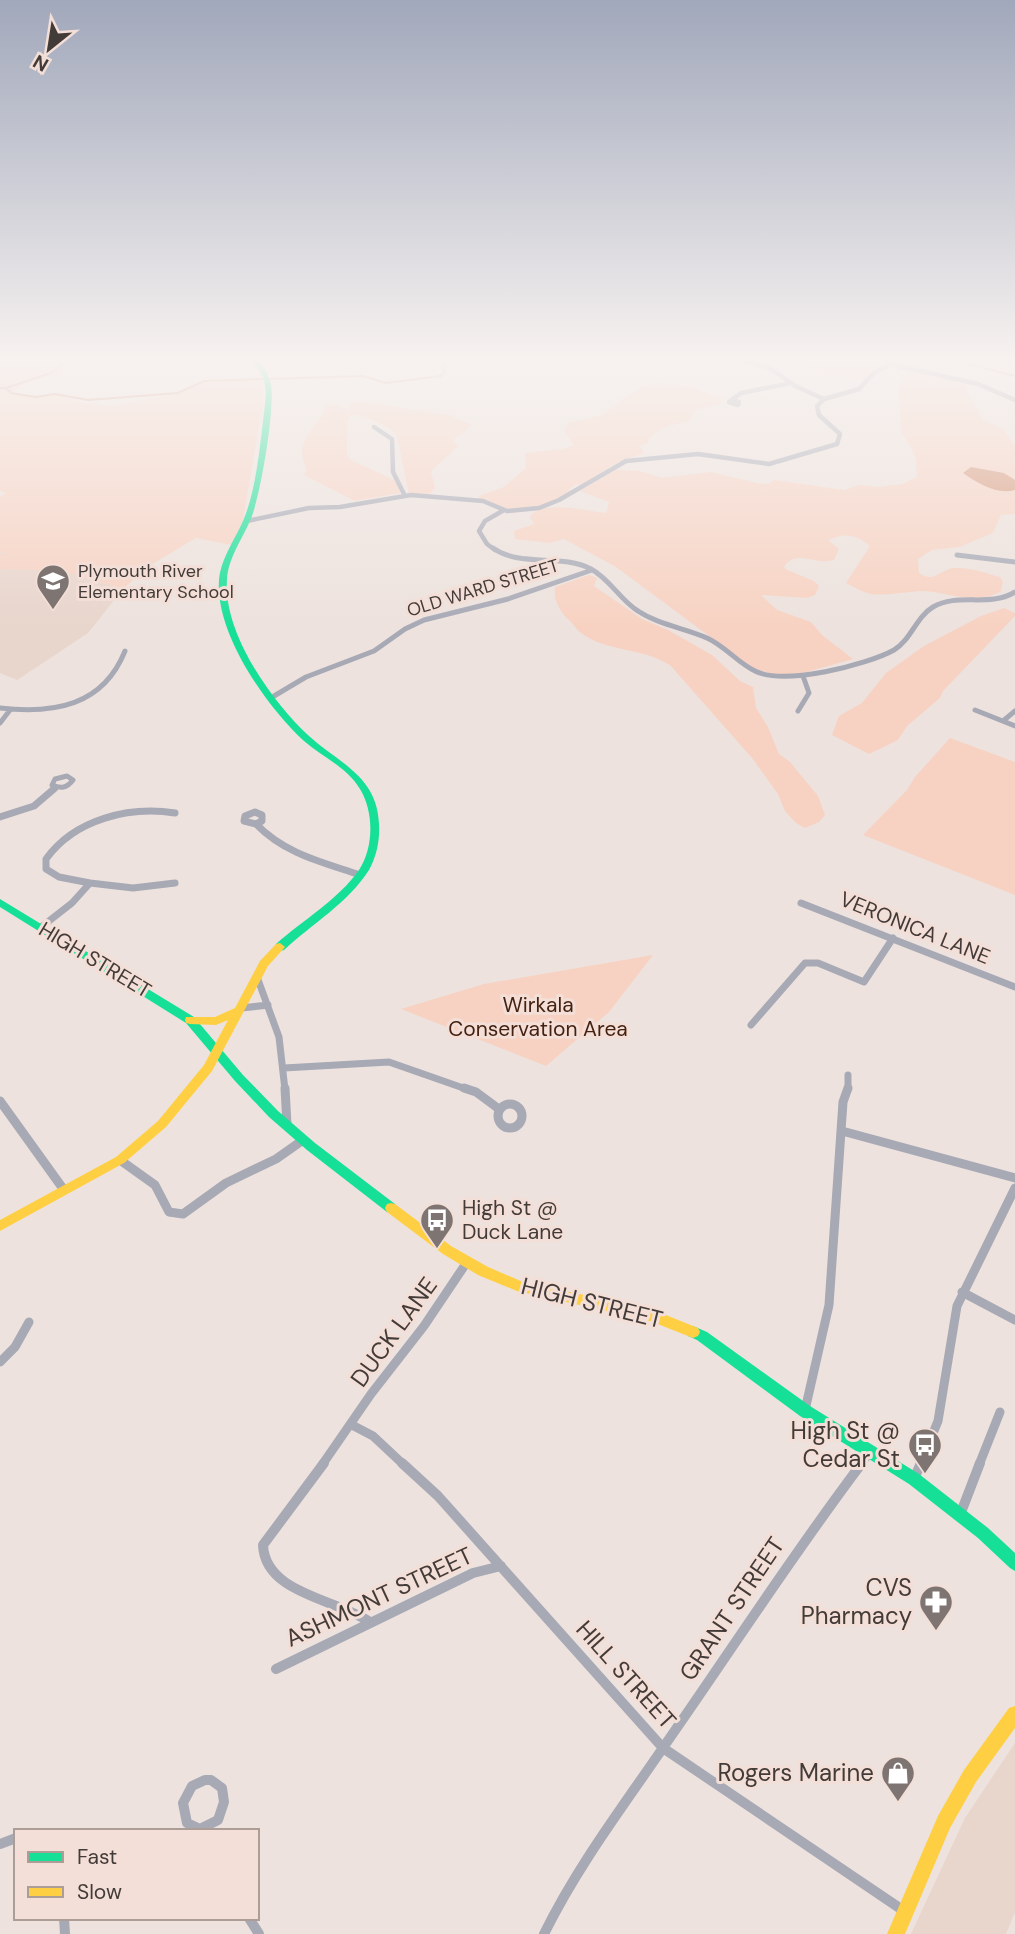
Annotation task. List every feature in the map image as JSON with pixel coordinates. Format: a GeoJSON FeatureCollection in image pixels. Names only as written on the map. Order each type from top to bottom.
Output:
{"type":"FeatureCollection","features":[{"type":"Feature","properties":{"kind":"street"},"geometry":{"type":"LineString","coordinates":[[0,1226],[120,1160],[162,1124],[208,1068],[264,964],[281,945],[338,900],[370,859],[375,836],[375,816],[370,799],[358,780],[305,737],[242,656],[223,601],[223,578],[248,518],[260,448]]}},
{"type":"Feature","properties":{"kind":"street"},"geometry":{"type":"LineString","coordinates":[[392,448],[393,472],[405,496]]}},
{"type":"Feature","properties":{"kind":"street"},"geometry":{"type":"LineString","coordinates":[[248,518],[405,496],[483,501],[504,510],[527,509],[552,504],[626,461],[698,454],[769,464],[827,448]]}},
{"type":"Feature","properties":{"kind":"street"},"geometry":{"type":"LineString","coordinates":[[504,510],[485,521],[479,531],[484,542],[494,550],[518,558],[570,562],[592,570],[631,606],[649,618],[712,640],[754,672],[773,677],[803,676],[892,651],[902,645],[924,613],[939,605],[1002,600],[1015,592]]}},
{"type":"Feature","properties":{"kind":"street"},"geometry":{"type":"LineString","coordinates":[[957,555],[1015,562]]}},
{"type":"Feature","properties":{"kind":"street","name":"OLD WARD STREET"},"geometry":{"type":"LineString","coordinates":[[274,696],[306,677],[374,651],[405,629],[424,620],[508,599],[592,570]]}},
{"type":"Feature","properties":{"kind":"street"},"geometry":{"type":"LineString","coordinates":[[0,708],[10,710],[57,707],[90,695],[115,677],[125,651]]}},
{"type":"Feature","properties":{"kind":"street"},"geometry":{"type":"LineString","coordinates":[[798,711],[809,693],[803,676]]}},
{"type":"Feature","properties":{"kind":"street"},"geometry":{"type":"LineString","coordinates":[[0,723],[10,710]]}},
{"type":"Feature","properties":{"kind":"street"},"geometry":{"type":"LineString","coordinates":[[975,710],[1015,726]]}},
{"type":"Feature","properties":{"kind":"street"},"geometry":{"type":"LineString","coordinates":[[1003,721],[1015,711]]}},
{"type":"Feature","properties":{"kind":"street"},"geometry":{"type":"LineString","coordinates":[[0,817],[34,806],[55,788]]}},
{"type":"Feature","properties":{"kind":"street"},"geometry":{"type":"LineString","coordinates":[[175,813],[140,810],[112,813],[60,844],[46,859],[46,869],[50,873],[90,883],[133,888],[175,883]]}},
{"type":"Feature","properties":{"kind":"street"},"geometry":{"type":"LineString","coordinates":[[256,824],[267,838],[279,846],[360,875]]}},
{"type":"Feature","properties":{"kind":"street"},"geometry":{"type":"LineString","coordinates":[[40,928],[72,903],[90,883]]}},
{"type":"Feature","properties":{"kind":"street","name":"HIGH STREET"},"geometry":{"type":"LineString","coordinates":[[0,902],[190,1020],[205,1034],[251,1092],[287,1126],[416,1229],[467,1262],[522,1287],[631,1310],[684,1328],[720,1348],[805,1411],[914,1479],[1015,1563]]}},
{"type":"Feature","properties":{"kind":"street","name":"VERONICA LANE"},"geometry":{"type":"LineString","coordinates":[[802,902],[1015,987]]}},
{"type":"Feature","properties":{"kind":"street"},"geometry":{"type":"LineString","coordinates":[[751,1025],[805,963],[818,964],[864,982],[893,938]]}},
{"type":"Feature","properties":{"kind":"street"},"geometry":{"type":"LineString","coordinates":[[257,977],[279,1037],[284,1068],[287,1126]]}},
{"type":"Feature","properties":{"kind":"street"},"geometry":{"type":"LineString","coordinates":[[190,1020],[205,1023],[224,1020],[250,1004],[268,1005]]}},
{"type":"Feature","properties":{"kind":"street"},"geometry":{"type":"LineString","coordinates":[[284,1068],[367,1061],[389,1062],[476,1093],[499,1109]]}},
{"type":"Feature","properties":{"kind":"street"},"geometry":{"type":"LineString","coordinates":[[805,1411],[829,1305],[848,1075]]}},
{"type":"Feature","properties":{"kind":"street"},"geometry":{"type":"LineString","coordinates":[[0,1101],[64,1190]]}},
{"type":"Feature","properties":{"kind":"street"},"geometry":{"type":"LineString","coordinates":[[842,1131],[1015,1178]]}},
{"type":"Feature","properties":{"kind":"street"},"geometry":{"type":"LineString","coordinates":[[120,1160],[155,1185],[169,1212],[183,1214],[226,1183],[276,1159],[303,1140]]}},
{"type":"Feature","properties":{"kind":"street"},"geometry":{"type":"LineString","coordinates":[[914,1479],[938,1421],[954,1321],[962,1292],[1015,1188]]}},
{"type":"Feature","properties":{"kind":"street","name":"DUCK LANE"},"geometry":{"type":"LineString","coordinates":[[370,1622],[356,1612],[276,1577],[267,1568],[261,1551],[269,1534],[425,1326],[467,1262]]}},
{"type":"Feature","properties":{"kind":"street"},"geometry":{"type":"LineString","coordinates":[[962,1292],[1015,1320]]}},
{"type":"Feature","properties":{"kind":"street"},"geometry":{"type":"LineString","coordinates":[[0,1362],[15,1347],[29,1322]]}},
{"type":"Feature","properties":{"kind":"street"},"geometry":{"type":"LineString","coordinates":[[960,1515],[1000,1412]]}},
{"type":"Feature","properties":{"kind":"street","name":"HILL STREET"},"geometry":{"type":"LineString","coordinates":[[352,1425],[373,1436],[438,1496],[663,1748],[905,1911]]}},
{"type":"Feature","properties":{"kind":"street","name":"GRANT STREET"},"geometry":{"type":"LineString","coordinates":[[544,1934],[576,1876],[821,1516],[870,1452]]}},
{"type":"Feature","properties":{"kind":"street","name":"ASHMONT STREET"},"geometry":{"type":"LineString","coordinates":[[276,1669],[473,1573],[501,1566]]}},
{"type":"Feature","properties":{"kind":"street"},"geometry":{"type":"LineString","coordinates":[[896,1934],[944,1822],[970,1776],[1015,1714]]}},
{"type":"Feature","properties":{"kind":"street"},"geometry":{"type":"LineString","coordinates":[[198,1829],[187,1823],[183,1816],[182,1800],[197,1782],[211,1780],[222,1788],[225,1795],[223,1811],[213,1824],[202,1829]]}},
{"type":"Feature","properties":{"kind":"shaded area"},"geometry":{"type":"Polygon","coordinates":[[[971,467],[1004,473],[1015,480],[1015,490],[995,490],[982,485],[963,473],[971,467]]]}},
{"type":"Feature","properties":{"kind":"shaded area","name":"Plymouth River Elementary School"},"geometry":{"type":"Polygon","coordinates":[[[0,552],[123,589],[88,633],[17,680],[0,673],[0,552]]]}},
{"type":"Feature","properties":{"kind":"shaded area"},"geometry":{"type":"Polygon","coordinates":[[[1015,1743],[1015,1912],[1006,1934],[911,1934],[965,1818],[1015,1743]]]}},
{"type":"Feature","properties":{"kind":"green space"},"geometry":{"type":"Polygon","coordinates":[[[0,448],[255,448],[243,520],[232,545],[196,538],[149,566],[123,589],[52,568],[0,569],[0,554],[14,557],[0,552],[0,497],[6,493],[0,491],[0,448]]]}},
{"type":"Feature","properties":{"kind":"green space"},"geometry":{"type":"Polygon","coordinates":[[[303,448],[347,448],[347,455],[351,460],[396,481],[400,493],[355,501],[304,475],[307,470],[303,448]]]}},
{"type":"Feature","properties":{"kind":"green space"},"geometry":{"type":"Polygon","coordinates":[[[399,448],[456,448],[431,471],[435,488],[429,494],[409,493],[399,448]]]}},
{"type":"Feature","properties":{"kind":"green space"},"geometry":{"type":"Polygon","coordinates":[[[641,448],[644,453],[616,463],[581,485],[576,484],[568,490],[571,491],[549,503],[532,508],[503,508],[480,499],[479,496],[504,487],[526,468],[525,453],[563,449],[641,448]]]}},
{"type":"Feature","properties":{"kind":"green space"},"geometry":{"type":"Polygon","coordinates":[[[911,448],[1015,448],[1015,514],[1001,515],[993,533],[959,547],[932,550],[918,559],[919,573],[924,576],[933,577],[950,569],[966,568],[1000,577],[1003,582],[1001,591],[981,598],[920,591],[871,594],[846,583],[870,546],[850,536],[828,540],[839,549],[834,560],[800,558],[789,561],[784,567],[814,581],[819,586],[815,595],[807,598],[761,595],[777,610],[811,622],[822,635],[853,659],[803,673],[774,675],[751,667],[616,567],[564,539],[549,543],[515,539],[514,531],[534,524],[530,517],[544,509],[554,507],[606,513],[609,502],[580,491],[615,470],[639,471],[662,478],[710,472],[757,483],[768,484],[774,480],[844,490],[859,485],[879,487],[903,484],[917,477],[916,459],[911,448]]]}},
{"type":"Feature","properties":{"kind":"green space"},"geometry":{"type":"Polygon","coordinates":[[[589,575],[597,578],[594,586],[642,619],[668,630],[712,655],[740,681],[753,687],[756,708],[768,727],[779,754],[790,762],[818,796],[825,815],[819,822],[805,828],[796,823],[785,811],[778,794],[752,758],[670,665],[647,655],[591,639],[563,614],[555,597],[555,587],[589,575]]]}},
{"type":"Feature","properties":{"kind":"green space"},"geometry":{"type":"Polygon","coordinates":[[[1004,608],[1015,613],[1015,616],[943,691],[940,698],[907,726],[898,740],[869,754],[832,735],[839,716],[862,703],[886,673],[924,646],[981,616],[1004,608]]]}},
{"type":"Feature","properties":{"kind":"green space"},"geometry":{"type":"Polygon","coordinates":[[[950,738],[1015,762],[1015,895],[863,835],[907,790],[915,777],[950,738]]]}},
{"type":"Feature","properties":{"kind":"green space","name":"Wirkala Conservation Area"},"geometry":{"type":"Polygon","coordinates":[[[653,955],[609,1012],[546,1066],[401,1009],[484,984],[653,955]]]}},
{"type":"Feature","properties":{"kind":"traffic: fast"},"geometry":{"type":"LineString","coordinates":[[262,448],[250,511],[223,579],[223,598],[228,620],[250,665],[279,708],[307,739],[361,783],[370,800],[375,819],[372,850],[357,880],[280,947]]}},
{"type":"Feature","properties":{"kind":"traffic: fast"},"geometry":{"type":"LineString","coordinates":[[0,902],[190,1020],[273,1114],[311,1147],[391,1208]]}},
{"type":"Feature","properties":{"kind":"traffic: fast"},"geometry":{"type":"LineString","coordinates":[[693,1332],[805,1411],[914,1479],[983,1533],[1015,1563]]}},
{"type":"Feature","properties":{"kind":"traffic: slow"},"geometry":{"type":"LineString","coordinates":[[0,1226],[120,1160],[162,1124],[208,1068],[264,964],[280,947]]}},
{"type":"Feature","properties":{"kind":"traffic: slow"},"geometry":{"type":"LineString","coordinates":[[190,1020],[216,1021],[240,1010]]}},
{"type":"Feature","properties":{"kind":"traffic: slow"},"geometry":{"type":"LineString","coordinates":[[391,1208],[447,1250],[483,1271],[522,1287],[651,1315],[693,1332]]}},
{"type":"Feature","properties":{"kind":"traffic: slow"},"geometry":{"type":"LineString","coordinates":[[896,1934],[944,1822],[970,1776],[1015,1714]]}},
{"type":"Feature","properties":{"kind":"place","name":"Plymouth River Elementary School"},"geometry":{"type":"Point","coordinates":[53,611]}},
{"type":"Feature","properties":{"kind":"place","name":"High St @ Duck Lane"},"geometry":{"type":"Point","coordinates":[437,1250]}},
{"type":"Feature","properties":{"kind":"place","name":"High St @ Cedar St"},"geometry":{"type":"Point","coordinates":[925,1475]}},
{"type":"Feature","properties":{"kind":"place","name":"CVS Pharmacy"},"geometry":{"type":"Point","coordinates":[936,1632]}},
{"type":"Feature","properties":{"kind":"place","name":"Rogers Marine"},"geometry":{"type":"Point","coordinates":[898,1803]}}]}
